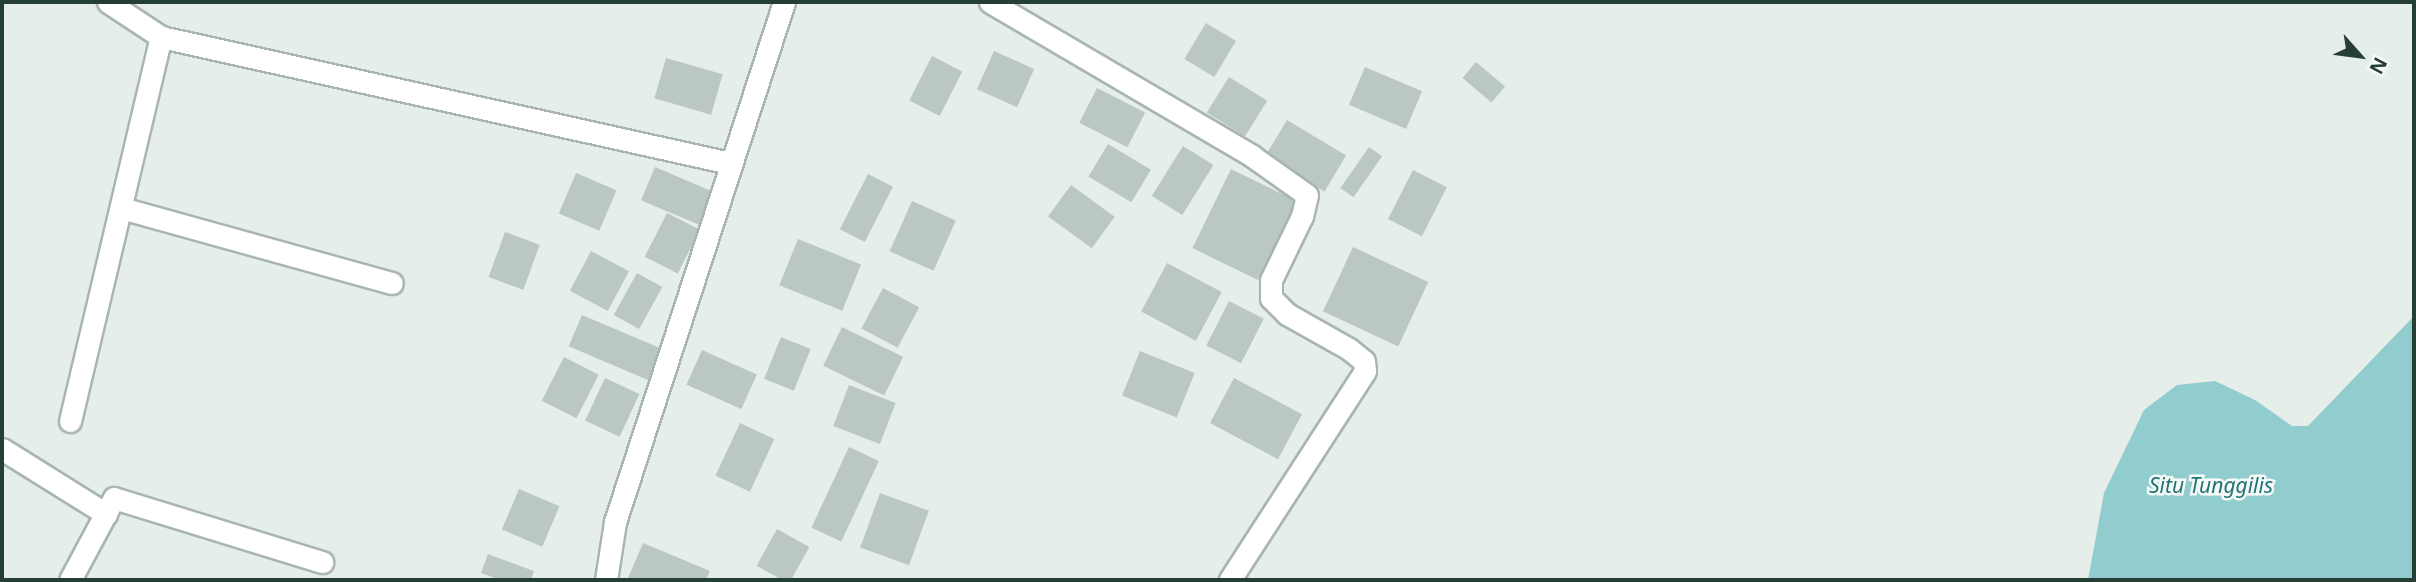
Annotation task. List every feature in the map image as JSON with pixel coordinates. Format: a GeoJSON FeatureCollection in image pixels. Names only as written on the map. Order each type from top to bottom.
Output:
{"type":"FeatureCollection","features":[{"type":"Feature","properties":{"kind":"street"},"geometry":{"type":"LineString","coordinates":[[108,2],[161,37],[730,163]]}},
{"type":"Feature","properties":{"kind":"street"},"geometry":{"type":"LineString","coordinates":[[606,580],[615,522],[784,2]]}},
{"type":"Feature","properties":{"kind":"street"},"geometry":{"type":"LineString","coordinates":[[990,2],[1241,150],[1307,195],[1302,216],[1271,280],[1271,298],[1287,314],[1364,360],[1365,371],[1230,580]]}},
{"type":"Feature","properties":{"kind":"street"},"geometry":{"type":"LineString","coordinates":[[70,421],[161,37]]}},
{"type":"Feature","properties":{"kind":"street"},"geometry":{"type":"LineString","coordinates":[[121,208],[393,283]]}},
{"type":"Feature","properties":{"kind":"street"},"geometry":{"type":"LineString","coordinates":[[2,449],[106,514]]}},
{"type":"Feature","properties":{"kind":"street"},"geometry":{"type":"LineString","coordinates":[[70,580],[114,498],[322,562]]}},
{"type":"Feature","properties":{"kind":"water","name":"Situ Tunggilis"},"geometry":{"type":"Polygon","coordinates":[[[2414,316],[2414,580],[2088,580],[2104,493],[2144,410],[2177,385],[2215,381],[2255,400],[2292,426],[2308,426],[2414,316]]]}},
{"type":"Feature","properties":{"kind":"building"},"geometry":{"type":"Polygon","coordinates":[[[1206,23],[1236,41],[1214,77],[1184,59],[1206,23]]]}},
{"type":"Feature","properties":{"kind":"building"},"geometry":{"type":"Polygon","coordinates":[[[994,51],[1034,69],[1017,107],[977,89],[994,51]]]}},
{"type":"Feature","properties":{"kind":"building"},"geometry":{"type":"Polygon","coordinates":[[[932,56],[962,71],[940,116],[909,101],[932,56]]]}},
{"type":"Feature","properties":{"kind":"building"},"geometry":{"type":"Polygon","coordinates":[[[666,58],[723,74],[711,115],[654,98],[666,58]]]}},
{"type":"Feature","properties":{"kind":"building"},"geometry":{"type":"Polygon","coordinates":[[[1476,62],[1505,86],[1492,103],[1463,78],[1476,62]]]}},
{"type":"Feature","properties":{"kind":"building"},"geometry":{"type":"Polygon","coordinates":[[[1365,67],[1422,91],[1406,129],[1349,105],[1365,67]]]}},
{"type":"Feature","properties":{"kind":"building"},"geometry":{"type":"Polygon","coordinates":[[[1229,77],[1267,101],[1245,136],[1207,113],[1229,77]]]}},
{"type":"Feature","properties":{"kind":"building"},"geometry":{"type":"Polygon","coordinates":[[[1097,88],[1145,113],[1127,147],[1079,123],[1097,88]]]}},
{"type":"Feature","properties":{"kind":"building"},"geometry":{"type":"Polygon","coordinates":[[[1287,120],[1346,156],[1325,192],[1265,156],[1287,120]]]}},
{"type":"Feature","properties":{"kind":"building"},"geometry":{"type":"Polygon","coordinates":[[[1108,144],[1151,170],[1131,202],[1088,177],[1108,144]]]}},
{"type":"Feature","properties":{"kind":"building"},"geometry":{"type":"Polygon","coordinates":[[[1183,146],[1214,165],[1182,215],[1152,196],[1183,146]]]}},
{"type":"Feature","properties":{"kind":"building"},"geometry":{"type":"Polygon","coordinates":[[[1369,147],[1382,156],[1353,197],[1340,188],[1369,147]]]}},
{"type":"Feature","properties":{"kind":"building"},"geometry":{"type":"Polygon","coordinates":[[[655,167],[715,192],[701,226],[641,200],[655,167]]]}},
{"type":"Feature","properties":{"kind":"building"},"geometry":{"type":"Polygon","coordinates":[[[1231,169],[1297,201],[1258,280],[1192,248],[1231,169]]]}},
{"type":"Feature","properties":{"kind":"building"},"geometry":{"type":"Polygon","coordinates":[[[1413,170],[1447,187],[1422,236],[1388,219],[1413,170]]]}},
{"type":"Feature","properties":{"kind":"building"},"geometry":{"type":"Polygon","coordinates":[[[576,173],[617,190],[599,231],[559,214],[576,173]]]}},
{"type":"Feature","properties":{"kind":"building"},"geometry":{"type":"Polygon","coordinates":[[[868,174],[893,187],[865,242],[840,229],[868,174]]]}},
{"type":"Feature","properties":{"kind":"building"},"geometry":{"type":"Polygon","coordinates":[[[1071,185],[1115,217],[1092,248],[1048,217],[1071,185]]]}},
{"type":"Feature","properties":{"kind":"building"},"geometry":{"type":"Polygon","coordinates":[[[912,201],[956,221],[933,271],[890,251],[912,201]]]}},
{"type":"Feature","properties":{"kind":"building"},"geometry":{"type":"Polygon","coordinates":[[[667,213],[700,230],[678,273],[645,257],[667,213]]]}},
{"type":"Feature","properties":{"kind":"building"},"geometry":{"type":"Polygon","coordinates":[[[505,232],[540,245],[523,290],[489,277],[505,232]]]}},
{"type":"Feature","properties":{"kind":"building"},"geometry":{"type":"Polygon","coordinates":[[[798,239],[861,264],[842,311],[779,285],[798,239]]]}},
{"type":"Feature","properties":{"kind":"building"},"geometry":{"type":"Polygon","coordinates":[[[1353,247],[1428,282],[1398,346],[1323,311],[1353,247]]]}},
{"type":"Feature","properties":{"kind":"building"},"geometry":{"type":"Polygon","coordinates":[[[591,251],[629,271],[608,311],[570,291],[591,251]]]}},
{"type":"Feature","properties":{"kind":"building"},"geometry":{"type":"Polygon","coordinates":[[[1167,263],[1222,292],[1196,341],[1141,312],[1167,263]]]}},
{"type":"Feature","properties":{"kind":"building"},"geometry":{"type":"Polygon","coordinates":[[[637,273],[662,287],[639,329],[614,315],[637,273]]]}},
{"type":"Feature","properties":{"kind":"building"},"geometry":{"type":"Polygon","coordinates":[[[883,288],[919,307],[898,348],[861,329],[883,288]]]}},
{"type":"Feature","properties":{"kind":"building"},"geometry":{"type":"Polygon","coordinates":[[[1229,301],[1264,319],[1241,363],[1206,346],[1229,301]]]}},
{"type":"Feature","properties":{"kind":"building"},"geometry":{"type":"Polygon","coordinates":[[[582,315],[668,351],[654,383],[569,346],[582,315]]]}},
{"type":"Feature","properties":{"kind":"building"},"geometry":{"type":"Polygon","coordinates":[[[842,327],[903,357],[884,395],[823,366],[842,327]]]}},
{"type":"Feature","properties":{"kind":"building"},"geometry":{"type":"Polygon","coordinates":[[[781,337],[811,349],[794,391],[764,379],[781,337]]]}},
{"type":"Feature","properties":{"kind":"building"},"geometry":{"type":"Polygon","coordinates":[[[702,350],[757,374],[741,409],[687,385],[702,350]]]}},
{"type":"Feature","properties":{"kind":"building"},"geometry":{"type":"Polygon","coordinates":[[[1140,351],[1195,373],[1177,418],[1122,396],[1140,351]]]}},
{"type":"Feature","properties":{"kind":"building"},"geometry":{"type":"Polygon","coordinates":[[[564,357],[599,375],[577,418],[542,401],[564,357]]]}},
{"type":"Feature","properties":{"kind":"building"},"geometry":{"type":"Polygon","coordinates":[[[605,378],[639,394],[620,437],[585,421],[605,378]]]}},
{"type":"Feature","properties":{"kind":"building"},"geometry":{"type":"Polygon","coordinates":[[[1234,378],[1302,414],[1278,459],[1210,423],[1234,378]]]}},
{"type":"Feature","properties":{"kind":"building"},"geometry":{"type":"Polygon","coordinates":[[[849,385],[896,403],[880,444],[833,426],[849,385]]]}},
{"type":"Feature","properties":{"kind":"building"},"geometry":{"type":"Polygon","coordinates":[[[740,423],[774,439],[750,492],[715,476],[740,423]]]}},
{"type":"Feature","properties":{"kind":"building"},"geometry":{"type":"Polygon","coordinates":[[[849,447],[879,461],[841,542],[811,528],[849,447]]]}},
{"type":"Feature","properties":{"kind":"building"},"geometry":{"type":"Polygon","coordinates":[[[519,489],[560,506],[542,547],[502,530],[519,489]]]}},
{"type":"Feature","properties":{"kind":"building"},"geometry":{"type":"Polygon","coordinates":[[[880,493],[929,511],[909,565],[860,548],[880,493]]]}},
{"type":"Feature","properties":{"kind":"building"},"geometry":{"type":"Polygon","coordinates":[[[777,529],[809,547],[791,580],[782,580],[757,566],[777,529]]]}},
{"type":"Feature","properties":{"kind":"building"},"geometry":{"type":"Polygon","coordinates":[[[643,543],[710,571],[706,580],[628,578],[643,543]]]}},
{"type":"Feature","properties":{"kind":"building"},"geometry":{"type":"Polygon","coordinates":[[[488,554],[534,571],[531,580],[500,580],[481,573],[488,554]]]}}]}
